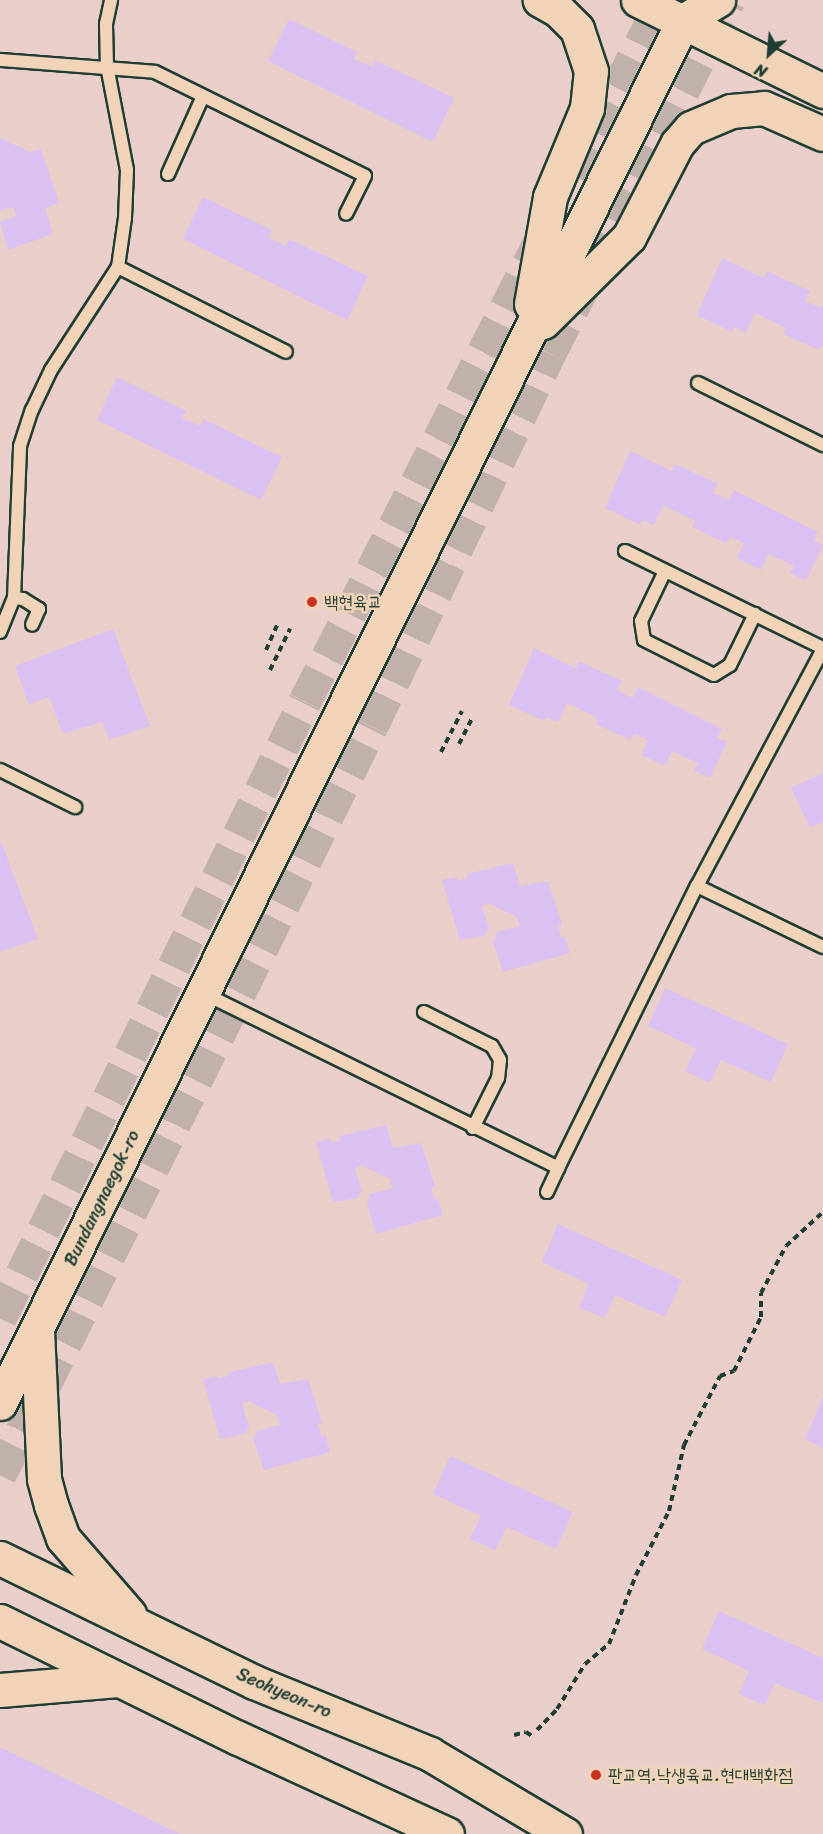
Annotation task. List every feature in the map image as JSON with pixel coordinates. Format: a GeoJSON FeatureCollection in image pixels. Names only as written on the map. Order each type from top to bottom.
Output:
{"type":"FeatureCollection","features":[{"type":"Feature","properties":{"kind":"main road"},"geometry":{"type":"LineString","coordinates":[[525,340],[550,197],[587,108],[591,71],[577,29],[558,10],[540,0]]}},
{"type":"Feature","properties":{"kind":"main road"},"geometry":{"type":"LineString","coordinates":[[638,0],[682,11],[823,91]]}},
{"type":"Feature","properties":{"kind":"main road"},"geometry":{"type":"LineString","coordinates":[[682,11],[718,0]]}},
{"type":"Feature","properties":{"kind":"main road","name":"Bundangnaegok-ro"},"geometry":{"type":"LineString","coordinates":[[0,1403],[525,340],[682,11]]}},
{"type":"Feature","properties":{"kind":"main road"},"geometry":{"type":"LineString","coordinates":[[525,340],[629,237],[677,144],[690,128],[731,111],[764,108],[823,134]]}},
{"type":"Feature","properties":{"kind":"main road"},"geometry":{"type":"LineString","coordinates":[[0,1367],[37,1329]]}},
{"type":"Feature","properties":{"kind":"main road"},"geometry":{"type":"LineString","coordinates":[[37,1329],[44,1479],[51,1505],[63,1538],[138,1625]]}},
{"type":"Feature","properties":{"kind":"main road","name":"Seohyeon-ro"},"geometry":{"type":"LineString","coordinates":[[0,1558],[254,1682],[430,1754],[565,1834]]}},
{"type":"Feature","properties":{"kind":"main road"},"geometry":{"type":"LineString","coordinates":[[0,1621],[119,1680],[447,1834]]}},
{"type":"Feature","properties":{"kind":"main road"},"geometry":{"type":"LineString","coordinates":[[0,1690],[119,1680]]}},
{"type":"Feature","properties":{"kind":"lane"},"geometry":{"type":"LineString","coordinates":[[0,632],[14,598],[20,446],[32,410],[51,370],[118,267],[125,218],[127,170],[107,66],[106,24],[111,0]]}},
{"type":"Feature","properties":{"kind":"lane"},"geometry":{"type":"LineString","coordinates":[[0,60],[107,66],[155,72],[365,176],[346,214]]}},
{"type":"Feature","properties":{"kind":"lane"},"geometry":{"type":"LineString","coordinates":[[168,174],[203,96]]}},
{"type":"Feature","properties":{"kind":"lane"},"geometry":{"type":"LineString","coordinates":[[118,267],[286,352]]}},
{"type":"Feature","properties":{"kind":"lane"},"geometry":{"type":"LineString","coordinates":[[698,383],[823,444]]}},
{"type":"Feature","properties":{"kind":"lane"},"geometry":{"type":"LineString","coordinates":[[546,1192],[698,886],[823,648],[625,551]]}},
{"type":"Feature","properties":{"kind":"lane"},"geometry":{"type":"LineString","coordinates":[[665,571],[640,621],[644,640],[714,675],[730,665],[754,614]]}},
{"type":"Feature","properties":{"kind":"lane"},"geometry":{"type":"LineString","coordinates":[[14,598],[23,598],[39,609],[32,625]]}},
{"type":"Feature","properties":{"kind":"lane"},"geometry":{"type":"LineString","coordinates":[[0,770],[75,807]]}},
{"type":"Feature","properties":{"kind":"lane"},"geometry":{"type":"LineString","coordinates":[[698,886],[823,947]]}},
{"type":"Feature","properties":{"kind":"lane"},"geometry":{"type":"LineString","coordinates":[[204,993],[473,1128],[558,1168]]}},
{"type":"Feature","properties":{"kind":"lane"},"geometry":{"type":"LineString","coordinates":[[424,1012],[492,1046],[500,1060],[498,1078],[473,1128]]}},
{"type":"Feature","properties":{"kind":"path"},"geometry":{"type":"LineString","coordinates":[[266,650],[278,623]]}},
{"type":"Feature","properties":{"kind":"path"},"geometry":{"type":"LineString","coordinates":[[270,670],[290,629]]}},
{"type":"Feature","properties":{"kind":"path"},"geometry":{"type":"LineString","coordinates":[[441,752],[462,711]]}},
{"type":"Feature","properties":{"kind":"path"},"geometry":{"type":"LineString","coordinates":[[459,744],[473,717]]}},
{"type":"Feature","properties":{"kind":"path"},"geometry":{"type":"LineString","coordinates":[[537,1730],[557,1709],[585,1664],[609,1644],[636,1575],[669,1511],[684,1445],[720,1376],[734,1371],[761,1317],[761,1293],[786,1246],[823,1212]]}},
{"type":"Feature","properties":{"kind":"path"},"geometry":{"type":"LineString","coordinates":[[514,1735],[526,1732],[532,1736]]}},
{"type":"Feature","properties":{"kind":"building"},"geometry":{"type":"Polygon","coordinates":[[[289,19],[357,52],[354,59],[372,67],[375,60],[454,98],[433,142],[268,61],[289,19]]]}},
{"type":"Feature","properties":{"kind":"building"},"geometry":{"type":"Polygon","coordinates":[[[0,138],[30,152],[41,149],[59,203],[45,208],[53,234],[8,250],[0,222],[16,216],[13,207],[0,211],[0,138]]]}},
{"type":"Feature","properties":{"kind":"building"},"geometry":{"type":"Polygon","coordinates":[[[203,197],[272,230],[268,237],[286,246],[289,239],[368,276],[347,320],[183,239],[203,197]]]}},
{"type":"Feature","properties":{"kind":"building"},"geometry":{"type":"Polygon","coordinates":[[[722,258],[764,278],[767,271],[810,291],[805,301],[821,308],[823,303],[823,345],[818,350],[783,334],[786,328],[755,313],[746,333],[734,327],[732,332],[697,315],[722,258]]]}},
{"type":"Feature","properties":{"kind":"building"},"geometry":{"type":"Polygon","coordinates":[[[117,377],[186,411],[182,418],[200,426],[203,419],[282,457],[261,500],[97,420],[117,377]]]}},
{"type":"Feature","properties":{"kind":"building"},"geometry":{"type":"Polygon","coordinates":[[[630,451],[672,471],[675,464],[718,484],[713,493],[729,500],[734,490],[818,532],[814,540],[823,545],[806,581],[790,573],[794,566],[768,554],[761,570],[737,558],[744,543],[730,537],[726,543],[692,527],[695,521],[663,505],[654,525],[643,520],[640,525],[605,508],[630,451]]]}},
{"type":"Feature","properties":{"kind":"building"},"geometry":{"type":"Polygon","coordinates":[[[113,629],[150,726],[109,740],[102,722],[63,734],[49,697],[29,705],[15,666],[113,629]]]}},
{"type":"Feature","properties":{"kind":"building"},"geometry":{"type":"Polygon","coordinates":[[[534,648],[576,668],[579,661],[622,681],[617,690],[633,698],[638,687],[722,729],[717,738],[727,742],[710,778],[694,770],[698,763],[672,751],[665,766],[641,755],[648,740],[634,734],[630,740],[596,724],[598,718],[567,703],[558,722],[546,717],[544,721],[509,705],[534,648]]]}},
{"type":"Feature","properties":{"kind":"building"},"geometry":{"type":"Polygon","coordinates":[[[823,773],[823,822],[810,828],[791,788],[823,773]]]}},
{"type":"Feature","properties":{"kind":"building"},"geometry":{"type":"Polygon","coordinates":[[[0,839],[38,939],[0,952],[0,839]]]}},
{"type":"Feature","properties":{"kind":"building"},"geometry":{"type":"Polygon","coordinates":[[[513,863],[520,886],[548,881],[562,924],[558,926],[561,938],[565,937],[570,953],[503,972],[493,941],[497,932],[520,926],[517,917],[488,903],[482,907],[489,928],[484,936],[460,940],[442,880],[457,877],[458,881],[468,878],[467,874],[513,863]]]}},
{"type":"Feature","properties":{"kind":"building"},"geometry":{"type":"Polygon","coordinates":[[[665,988],[788,1044],[771,1082],[721,1060],[710,1083],[685,1071],[696,1048],[648,1026],[665,988]]]}},
{"type":"Feature","properties":{"kind":"building"},"geometry":{"type":"Polygon","coordinates":[[[386,1125],[393,1148],[421,1143],[435,1186],[431,1188],[435,1200],[438,1199],[443,1215],[376,1234],[367,1203],[370,1194],[393,1188],[390,1179],[361,1165],[355,1169],[362,1190],[358,1198],[333,1202],[316,1142],[330,1139],[331,1143],[341,1140],[340,1136],[386,1125]]]}},
{"type":"Feature","properties":{"kind":"building"},"geometry":{"type":"Polygon","coordinates":[[[558,1224],[682,1280],[665,1317],[615,1295],[604,1318],[579,1307],[589,1284],[542,1262],[558,1224]]]}},
{"type":"Feature","properties":{"kind":"building"},"geometry":{"type":"Polygon","coordinates":[[[273,1362],[280,1384],[308,1379],[322,1423],[318,1424],[321,1436],[325,1435],[330,1452],[264,1470],[253,1439],[257,1431],[280,1425],[277,1415],[248,1401],[242,1405],[249,1426],[245,1434],[220,1439],[203,1379],[217,1376],[218,1379],[228,1376],[227,1373],[273,1362]]]}},
{"type":"Feature","properties":{"kind":"building"},"geometry":{"type":"Polygon","coordinates":[[[823,1397],[823,1448],[805,1439],[823,1397]]]}},
{"type":"Feature","properties":{"kind":"building"},"geometry":{"type":"Polygon","coordinates":[[[450,1456],[573,1512],[556,1549],[507,1527],[495,1550],[470,1539],[481,1516],[433,1494],[450,1456]]]}},
{"type":"Feature","properties":{"kind":"building"},"geometry":{"type":"Polygon","coordinates":[[[719,1611],[823,1658],[823,1703],[775,1683],[764,1705],[739,1694],[749,1671],[702,1649],[719,1611]]]}},
{"type":"Feature","properties":{"kind":"building"},"geometry":{"type":"Polygon","coordinates":[[[0,1747],[180,1834],[0,1834],[0,1747]]]}},
{"type":"Feature","properties":{"kind":"tunnel"},"geometry":{"type":"LineString","coordinates":[[573,175],[663,0]]}},
{"type":"Feature","properties":{"kind":"tunnel"},"geometry":{"type":"LineString","coordinates":[[0,1475],[372,726],[550,353],[729,0]]}},
{"type":"Feature","properties":{"kind":"tunnel"},"geometry":{"type":"LineString","coordinates":[[0,1318],[305,701],[538,245]]}},
{"type":"Feature","properties":{"kind":"place","name":"백현육교"},"geometry":{"type":"Point","coordinates":[312,602]}},
{"type":"Feature","properties":{"kind":"place","name":"판교역.낙생육교.현대백화점"},"geometry":{"type":"Point","coordinates":[596,1775]}}]}
